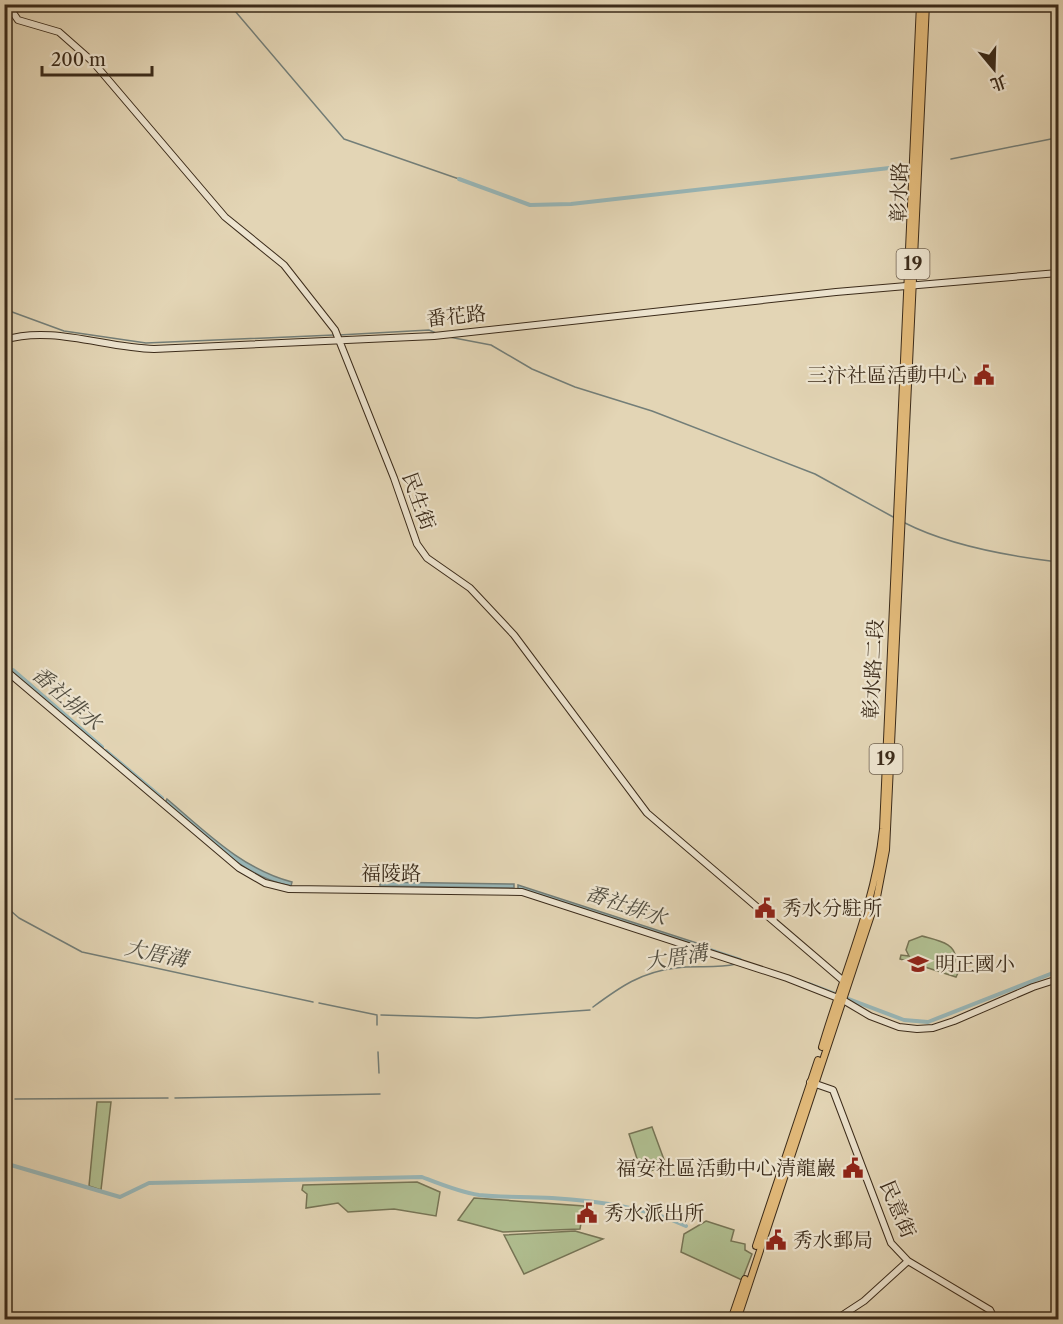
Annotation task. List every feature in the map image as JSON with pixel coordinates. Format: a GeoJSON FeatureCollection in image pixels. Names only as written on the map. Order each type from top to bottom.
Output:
{"type":"FeatureCollection","features":[{"type":"Feature","properties":{"kind":"main road","name":"彰水路"},"geometry":{"type":"LineString","coordinates":[[899,523],[920,4]]}},
{"type":"Feature","properties":{"kind":"main road","name":"彰水路"},"geometry":{"type":"LineString","coordinates":[[909,285],[926,4]]}},
{"type":"Feature","properties":{"kind":"main road","name":"彰水路二段"},"geometry":{"type":"LineString","coordinates":[[737,1320],[860,935],[880,860],[889,760],[899,523]]}},
{"type":"Feature","properties":{"kind":"main road","name":"彰水路二段"},"geometry":{"type":"LineString","coordinates":[[731,1320],[812,1083]]}},
{"type":"Feature","properties":{"kind":"street","name":"民生街"},"geometry":{"type":"LineString","coordinates":[[7,4],[18,20],[58,32],[111,80],[225,217],[284,264],[335,330],[420,549],[427,558],[470,588],[514,635],[647,813],[845,983]]}},
{"type":"Feature","properties":{"kind":"street","name":"番花路"},"geometry":{"type":"LineString","coordinates":[[4,340],[22,334],[45,334],[124,348],[154,349],[434,336],[909,285],[1059,273]]}},
{"type":"Feature","properties":{"kind":"street","name":"福陵路"},"geometry":{"type":"LineString","coordinates":[[4,669],[239,868],[265,883],[289,889],[522,892],[840,996],[870,1016],[899,1027],[933,1028],[1033,987],[1059,979]]}},
{"type":"Feature","properties":{"kind":"street","name":"民意街"},"geometry":{"type":"LineString","coordinates":[[812,1083],[833,1090],[891,1243],[908,1261],[990,1310],[995,1320]]}},
{"type":"Feature","properties":{"kind":"street"},"geometry":{"type":"LineString","coordinates":[[835,1320],[864,1301],[908,1261]]}},
{"type":"Feature","properties":{"kind":"green space"},"geometry":{"type":"Polygon","coordinates":[[[922,936],[945,943],[954,950],[955,962],[948,969],[958,973],[956,977],[900,959],[901,955],[909,956],[906,950],[909,941],[922,936]]]}},
{"type":"Feature","properties":{"kind":"green space"},"geometry":{"type":"Polygon","coordinates":[[[97,1102],[111,1102],[101,1190],[89,1186],[97,1102]]]}},
{"type":"Feature","properties":{"kind":"green space"},"geometry":{"type":"Polygon","coordinates":[[[652,1127],[666,1165],[642,1174],[629,1134],[652,1127]]]}},
{"type":"Feature","properties":{"kind":"green space"},"geometry":{"type":"Polygon","coordinates":[[[417,1182],[440,1192],[436,1216],[394,1209],[348,1212],[338,1203],[306,1208],[307,1194],[302,1190],[303,1185],[417,1182]]]}},
{"type":"Feature","properties":{"kind":"green space"},"geometry":{"type":"Polygon","coordinates":[[[474,1198],[584,1206],[580,1229],[503,1232],[458,1220],[474,1198]]]}},
{"type":"Feature","properties":{"kind":"green space"},"geometry":{"type":"Polygon","coordinates":[[[706,1221],[734,1230],[731,1241],[745,1244],[745,1250],[752,1254],[742,1280],[681,1252],[684,1234],[706,1221]]]}},
{"type":"Feature","properties":{"kind":"green space"},"geometry":{"type":"Polygon","coordinates":[[[575,1231],[603,1239],[524,1274],[504,1235],[575,1231]]]}},
{"type":"Feature","properties":{"kind":"water"},"geometry":{"type":"Polygon","coordinates":[[[167,799],[225,848],[257,868],[292,882],[291,886],[256,874],[224,853],[165,803],[167,799]]]}},
{"type":"Feature","properties":{"kind":"water"},"geometry":{"type":"Polygon","coordinates":[[[380,882],[514,884],[514,888],[380,886],[380,882]]]}},
{"type":"Feature","properties":{"kind":"water"},"geometry":{"type":"Polygon","coordinates":[[[518,885],[709,947],[706,949],[518,889],[518,885]]]}},
{"type":"Feature","properties":{"kind":"waterway"},"geometry":{"type":"LineString","coordinates":[[229,4],[344,139],[459,179]]}},
{"type":"Feature","properties":{"kind":"waterway"},"geometry":{"type":"LineString","coordinates":[[951,159],[1051,139]]}},
{"type":"Feature","properties":{"kind":"waterway"},"geometry":{"type":"LineString","coordinates":[[459,179],[530,205],[571,204],[907,166]]}},
{"type":"Feature","properties":{"kind":"waterway"},"geometry":{"type":"LineString","coordinates":[[4,309],[64,331],[146,343],[334,335]]}},
{"type":"Feature","properties":{"kind":"waterway"},"geometry":{"type":"LineString","coordinates":[[339,335],[429,330],[436,333]]}},
{"type":"Feature","properties":{"kind":"waterway"},"geometry":{"type":"LineString","coordinates":[[449,337],[491,345],[532,369],[575,387],[652,411],[815,474],[895,518]]}},
{"type":"Feature","properties":{"kind":"waterway"},"geometry":{"type":"LineString","coordinates":[[905,523],[960,544],[1019,557],[1058,562]]}},
{"type":"Feature","properties":{"kind":"waterway","name":"番社排水"},"geometry":{"type":"LineString","coordinates":[[4,663],[8,666]]}},
{"type":"Feature","properties":{"kind":"waterway","name":"番社排水"},"geometry":{"type":"LineString","coordinates":[[13,670],[102,747]]}},
{"type":"Feature","properties":{"kind":"waterway","name":"番社排水"},"geometry":{"type":"LineString","coordinates":[[106,751],[162,798]]}},
{"type":"Feature","properties":{"kind":"waterway","name":"大厝溝"},"geometry":{"type":"LineString","coordinates":[[4,905],[19,918],[82,952],[313,1002]]}},
{"type":"Feature","properties":{"kind":"waterway","name":"番社排水"},"geometry":{"type":"LineString","coordinates":[[704,948],[740,960]]}},
{"type":"Feature","properties":{"kind":"waterway","name":"大厝溝"},"geometry":{"type":"LineString","coordinates":[[593,1007],[622,987],[652,973],[683,967],[736,964]]}},
{"type":"Feature","properties":{"kind":"waterway"},"geometry":{"type":"LineString","coordinates":[[809,984],[904,1020],[928,1022],[1058,971]]}},
{"type":"Feature","properties":{"kind":"waterway","name":"大厝溝"},"geometry":{"type":"LineString","coordinates":[[319,1003],[377,1015]]}},
{"type":"Feature","properties":{"kind":"waterway","name":"大厝溝"},"geometry":{"type":"LineString","coordinates":[[381,1015],[477,1018],[590,1010]]}},
{"type":"Feature","properties":{"kind":"waterway"},"geometry":{"type":"LineString","coordinates":[[377,1016],[377,1025]]}},
{"type":"Feature","properties":{"kind":"waterway"},"geometry":{"type":"LineString","coordinates":[[378,1052],[379,1073]]}},
{"type":"Feature","properties":{"kind":"waterway"},"geometry":{"type":"LineString","coordinates":[[175,1098],[380,1094]]}},
{"type":"Feature","properties":{"kind":"waterway"},"geometry":{"type":"LineString","coordinates":[[4,1096],[10,1098]]}},
{"type":"Feature","properties":{"kind":"waterway"},"geometry":{"type":"LineString","coordinates":[[15,1099],[168,1098]]}},
{"type":"Feature","properties":{"kind":"waterway"},"geometry":{"type":"LineString","coordinates":[[4,1163],[120,1197],[149,1183],[422,1177],[457,1190],[479,1195],[569,1199],[620,1206],[671,1219],[686,1226]]}},
{"type":"Feature","properties":{"kind":"place","name":"三汴社區活動中心"},"geometry":{"type":"Point","coordinates":[984,375]}},
{"type":"Feature","properties":{"kind":"place","name":"秀水分駐所"},"geometry":{"type":"Point","coordinates":[765,908]}},
{"type":"Feature","properties":{"kind":"place","name":"明正國小"},"geometry":{"type":"Point","coordinates":[918,964]}},
{"type":"Feature","properties":{"kind":"place","name":"福安社區活動中心清龍巖"},"geometry":{"type":"Point","coordinates":[853,1168]}},
{"type":"Feature","properties":{"kind":"place","name":"秀水派出所"},"geometry":{"type":"Point","coordinates":[587,1213]}},
{"type":"Feature","properties":{"kind":"place","name":"秀水郵局"},"geometry":{"type":"Point","coordinates":[776,1240]}}]}
